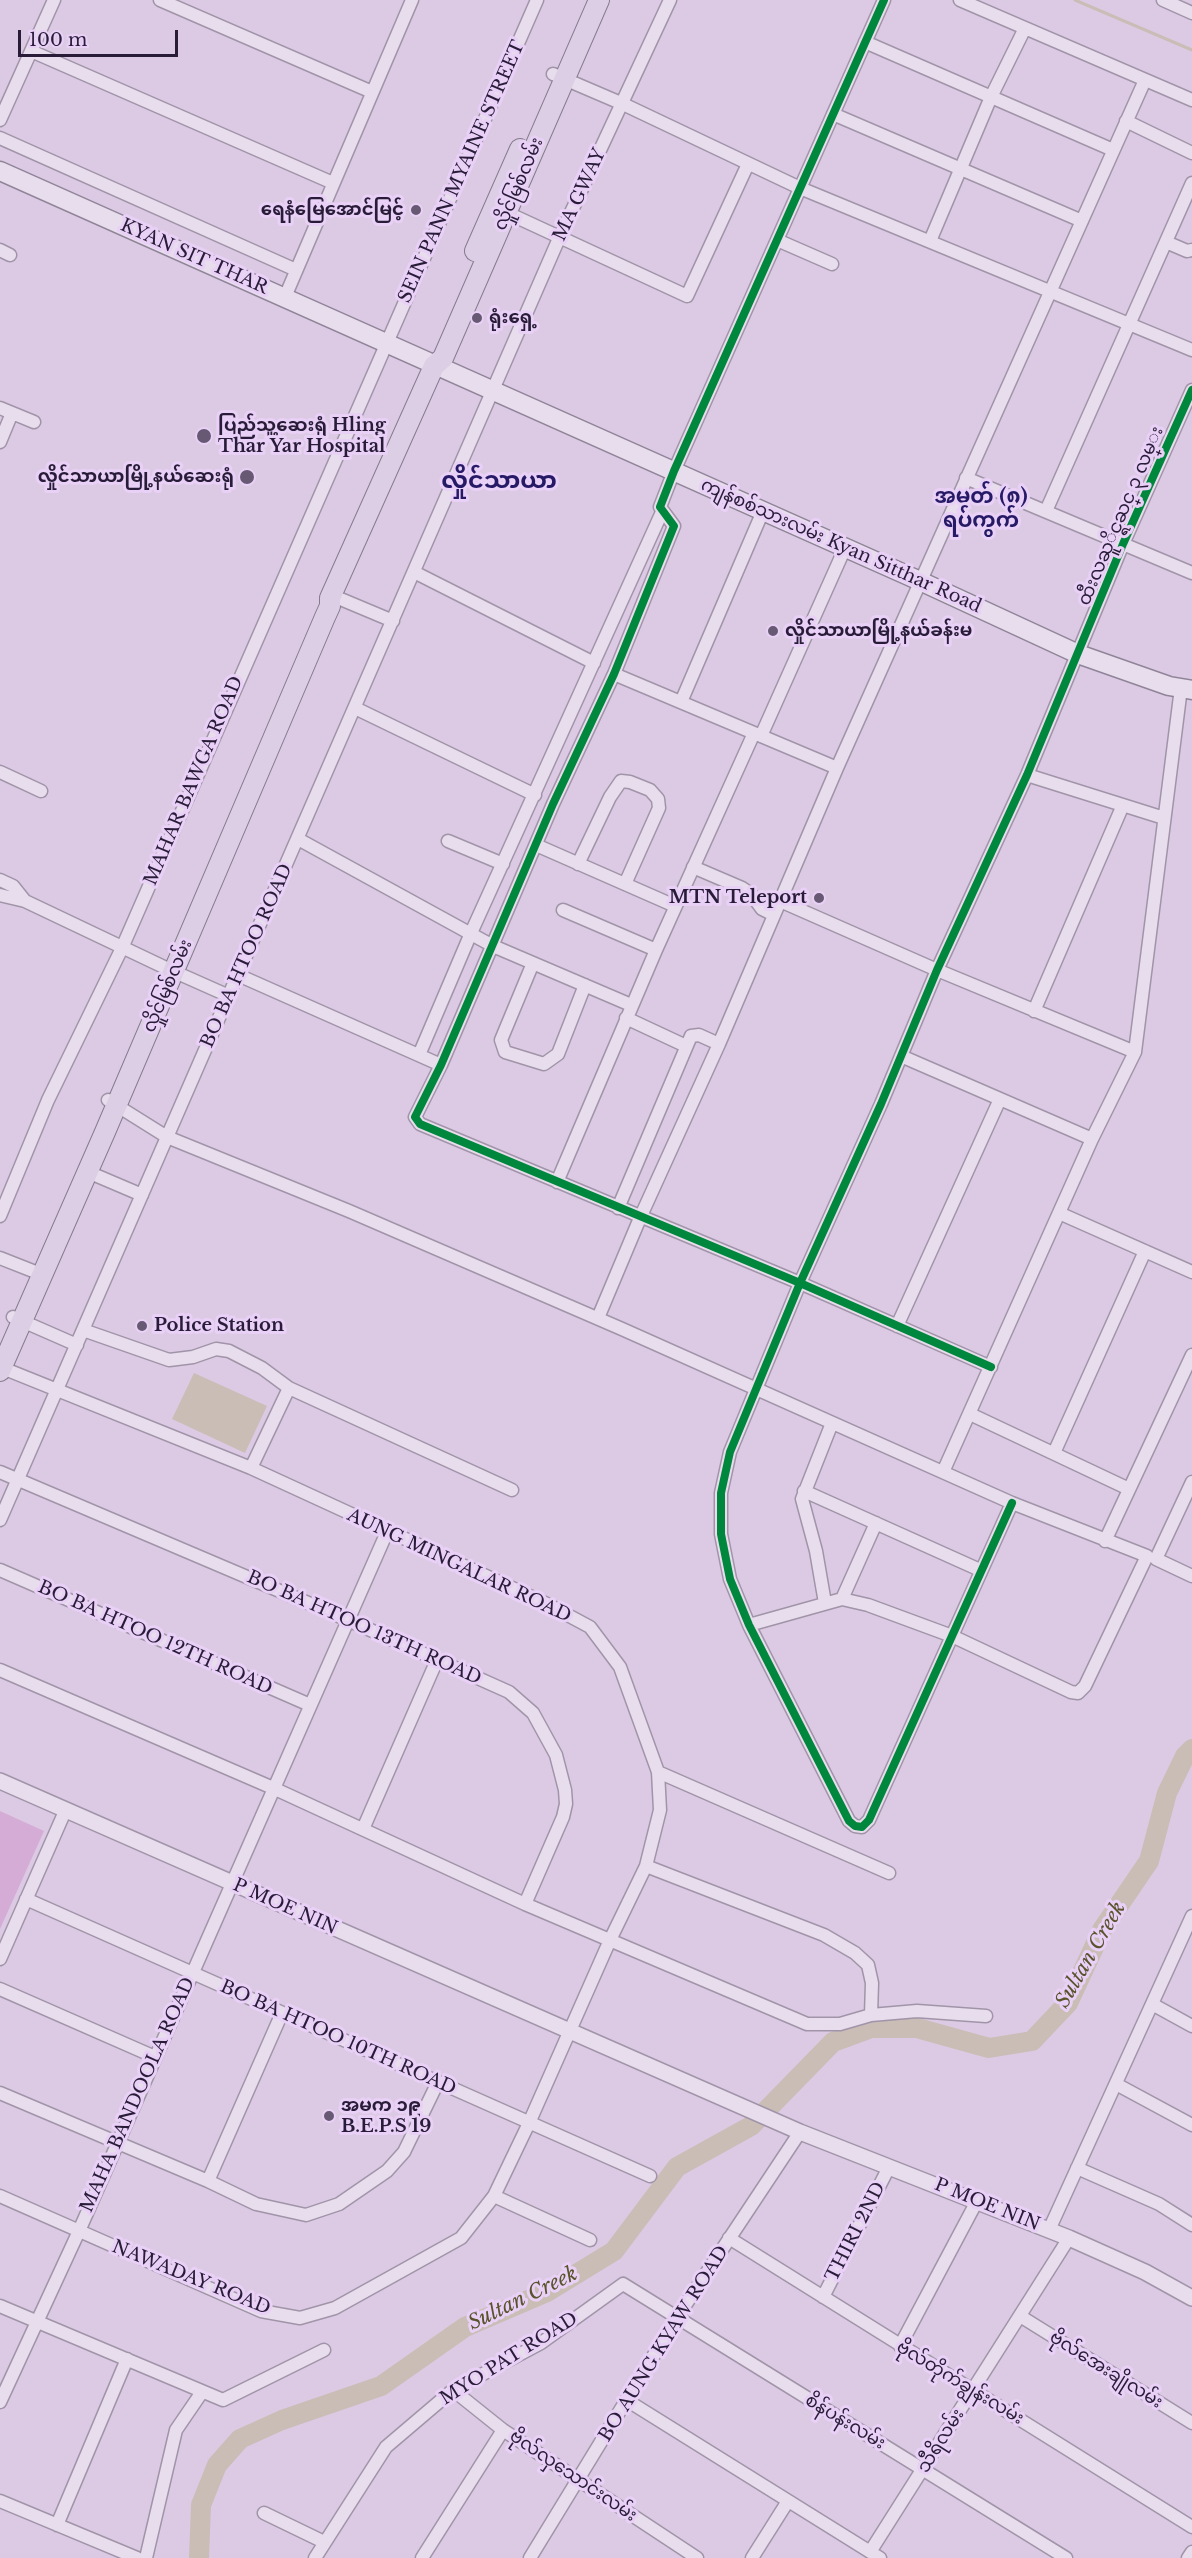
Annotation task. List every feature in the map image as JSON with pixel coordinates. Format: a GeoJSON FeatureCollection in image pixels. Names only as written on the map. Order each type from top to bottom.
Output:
{"type":"FeatureCollection","features":[{"type":"Feature","properties":{"kind":"main road","name":"လှိုင်မြစ်လမ်း"},"geometry":{"type":"LineString","coordinates":[[1,1368],[33,1271],[112,1102],[170,970],[323,602],[330,597],[434,366],[443,358],[501,210],[559,77],[587,0]]}},
{"type":"Feature","properties":{"kind":"main road","name":"လှိုင်မြစ်လမ်း"},"geometry":{"type":"LineString","coordinates":[[559,77],[599,0]]}},
{"type":"Feature","properties":{"kind":"main road","name":"KYAN SIT THAR"},"geometry":{"type":"LineString","coordinates":[[0,171],[285,297],[434,366]]}},
{"type":"Feature","properties":{"kind":"main road","name":"ကျန်စစ်သားလမ်း Kyan Sitthar Road"},"geometry":{"type":"LineString","coordinates":[[434,366],[764,511],[1078,654],[1186,689]]}},
{"type":"Feature","properties":{"kind":"main road","name":"လှိုင်မြစ်လမ်း"},"geometry":{"type":"LineString","coordinates":[[0,1346],[17,1319],[88,1172],[112,1102]]}},
{"type":"Feature","properties":{"kind":"street"},"geometry":{"type":"LineString","coordinates":[[0,120],[54,0]]}},
{"type":"Feature","properties":{"kind":"street"},"geometry":{"type":"LineString","coordinates":[[160,0],[372,92]]}},
{"type":"Feature","properties":{"kind":"street","name":"SEIN PANN MYAINE STREET"},"geometry":{"type":"LineString","coordinates":[[387,344],[537,0]]}},
{"type":"Feature","properties":{"kind":"street","name":"MA GWAY"},"geometry":{"type":"LineString","coordinates":[[493,391],[560,236],[670,0]]}},
{"type":"Feature","properties":{"kind":"street"},"geometry":{"type":"LineString","coordinates":[[884,0],[674,471],[660,507],[674,526],[614,674],[536,845],[441,1065],[415,1117],[420,1124],[800,1283],[991,1367]]}},
{"type":"Feature","properties":{"kind":"street"},"geometry":{"type":"LineString","coordinates":[[960,0],[1192,100]]}},
{"type":"Feature","properties":{"kind":"street"},"geometry":{"type":"LineString","coordinates":[[1163,0],[1192,13]]}},
{"type":"Feature","properties":{"kind":"street"},"geometry":{"type":"LineString","coordinates":[[285,297],[408,1]]}},
{"type":"Feature","properties":{"kind":"street"},"geometry":{"type":"LineString","coordinates":[[930,241],[991,97],[1026,28]]}},
{"type":"Feature","properties":{"kind":"street"},"geometry":{"type":"LineString","coordinates":[[865,42],[1113,150]]}},
{"type":"Feature","properties":{"kind":"street"},"geometry":{"type":"LineString","coordinates":[[31,51],[333,183]]}},
{"type":"Feature","properties":{"kind":"street"},"geometry":{"type":"LineString","coordinates":[[559,77],[623,104],[800,188],[1053,290],[1192,350]]}},
{"type":"Feature","properties":{"kind":"street"},"geometry":{"type":"LineString","coordinates":[[598,1318],[837,768],[966,478],[1053,290],[1145,80]]}},
{"type":"Feature","properties":{"kind":"street"},"geometry":{"type":"LineString","coordinates":[[832,114],[1082,221]]}},
{"type":"Feature","properties":{"kind":"street"},"geometry":{"type":"LineString","coordinates":[[1126,122],[1192,153]]}},
{"type":"Feature","properties":{"kind":"street"},"geometry":{"type":"LineString","coordinates":[[0,138],[296,270]]}},
{"type":"Feature","properties":{"kind":"street"},"geometry":{"type":"LineString","coordinates":[[501,210],[687,296],[748,164]]}},
{"type":"Feature","properties":{"kind":"street"},"geometry":{"type":"LineString","coordinates":[[1046,511],[1192,183]]}},
{"type":"Feature","properties":{"kind":"street"},"geometry":{"type":"LineString","coordinates":[[777,240],[832,264]]}},
{"type":"Feature","properties":{"kind":"street"},"geometry":{"type":"LineString","coordinates":[[1166,242],[1187,251],[1192,250]]}},
{"type":"Feature","properties":{"kind":"street","name":"MAHAR BAWGA ROAD"},"geometry":{"type":"LineString","coordinates":[[0,1216],[48,1100],[122,948],[387,344]]}},
{"type":"Feature","properties":{"kind":"street","name":"ထီးလႀူိင္ရႀင္ ၃ လမ္း"},"geometry":{"type":"LineString","coordinates":[[952,1636],[869,1820],[862,1827],[855,1826],[849,1821],[749,1625],[730,1579],[721,1534],[721,1494],[730,1452],[755,1388],[937,970],[1027,775],[1123,544],[1192,390]]}},
{"type":"Feature","properties":{"kind":"street","name":"BO BA HTOO ROAD"},"geometry":{"type":"LineString","coordinates":[[0,1520],[493,391]]}},
{"type":"Feature","properties":{"kind":"street"},"geometry":{"type":"LineString","coordinates":[[0,408],[34,422]]}},
{"type":"Feature","properties":{"kind":"street"},"geometry":{"type":"LineString","coordinates":[[0,442],[12,413]]}},
{"type":"Feature","properties":{"kind":"street"},"geometry":{"type":"LineString","coordinates":[[966,478],[1192,573]]}},
{"type":"Feature","properties":{"kind":"street"},"geometry":{"type":"LineString","coordinates":[[681,702],[764,511]]}},
{"type":"Feature","properties":{"kind":"street"},"geometry":{"type":"LineString","coordinates":[[419,1055],[471,933],[662,512]]}},
{"type":"Feature","properties":{"kind":"street"},"geometry":{"type":"LineString","coordinates":[[557,1182],[675,906],[845,548]]}},
{"type":"Feature","properties":{"kind":"street"},"geometry":{"type":"LineString","coordinates":[[414,572],[594,663]]}},
{"type":"Feature","properties":{"kind":"street"},"geometry":{"type":"LineString","coordinates":[[330,597],[393,621]]}},
{"type":"Feature","properties":{"kind":"street"},"geometry":{"type":"LineString","coordinates":[[614,674],[837,768]]}},
{"type":"Feature","properties":{"kind":"street"},"geometry":{"type":"LineString","coordinates":[[943,1472],[1092,1140],[1135,1052],[1164,819],[1186,689]]}},
{"type":"Feature","properties":{"kind":"street"},"geometry":{"type":"LineString","coordinates":[[355,708],[535,795]]}},
{"type":"Feature","properties":{"kind":"street"},"geometry":{"type":"LineString","coordinates":[[0,772],[41,791]]}},
{"type":"Feature","properties":{"kind":"street"},"geometry":{"type":"LineString","coordinates":[[1027,775],[1164,819]]}},
{"type":"Feature","properties":{"kind":"street"},"geometry":{"type":"LineString","coordinates":[[578,864],[610,797],[621,781],[650,790],[658,799],[659,808],[625,884]]}},
{"type":"Feature","properties":{"kind":"street"},"geometry":{"type":"LineString","coordinates":[[1034,1011],[1123,805]]}},
{"type":"Feature","properties":{"kind":"street"},"geometry":{"type":"LineString","coordinates":[[298,839],[493,946],[631,1005]]}},
{"type":"Feature","properties":{"kind":"street"},"geometry":{"type":"LineString","coordinates":[[448,841],[503,864]]}},
{"type":"Feature","properties":{"kind":"street"},"geometry":{"type":"LineString","coordinates":[[536,845],[675,906]]}},
{"type":"Feature","properties":{"kind":"street"},"geometry":{"type":"LineString","coordinates":[[693,867],[742,888],[751,894],[762,909],[774,915]]}},
{"type":"Feature","properties":{"kind":"street"},"geometry":{"type":"LineString","coordinates":[[0,880],[13,886],[25,901]]}},
{"type":"Feature","properties":{"kind":"street"},"geometry":{"type":"LineString","coordinates":[[0,895],[25,901],[229,996]]}},
{"type":"Feature","properties":{"kind":"street"},"geometry":{"type":"LineString","coordinates":[[780,901],[937,970],[1135,1052]]}},
{"type":"Feature","properties":{"kind":"street"},"geometry":{"type":"LineString","coordinates":[[562,910],[656,950]]}},
{"type":"Feature","properties":{"kind":"street"},"geometry":{"type":"LineString","coordinates":[[533,963],[501,1040],[505,1052],[544,1064],[558,1054],[585,986]]}},
{"type":"Feature","properties":{"kind":"street"},"geometry":{"type":"LineString","coordinates":[[238,975],[441,1065]]}},
{"type":"Feature","properties":{"kind":"street"},"geometry":{"type":"LineString","coordinates":[[626,1018],[686,1046]]}},
{"type":"Feature","properties":{"kind":"street"},"geometry":{"type":"LineString","coordinates":[[618,1208],[686,1046],[695,1034],[719,1044]]}},
{"type":"Feature","properties":{"kind":"street"},"geometry":{"type":"LineString","coordinates":[[901,1056],[1092,1140]]}},
{"type":"Feature","properties":{"kind":"street"},"geometry":{"type":"LineString","coordinates":[[897,1326],[1000,1099]]}},
{"type":"Feature","properties":{"kind":"street"},"geometry":{"type":"LineString","coordinates":[[112,1102],[167,1137],[349,1211],[598,1318],[1012,1503],[1192,1576]]}},
{"type":"Feature","properties":{"kind":"street"},"geometry":{"type":"LineString","coordinates":[[88,1172],[142,1195]]}},
{"type":"Feature","properties":{"kind":"street"},"geometry":{"type":"LineString","coordinates":[[1059,1213],[1192,1272]]}},
{"type":"Feature","properties":{"kind":"street"},"geometry":{"type":"LineString","coordinates":[[1054,1453],[1145,1251]]}},
{"type":"Feature","properties":{"kind":"street"},"geometry":{"type":"LineString","coordinates":[[0,1258],[33,1271]]}},
{"type":"Feature","properties":{"kind":"street"},"geometry":{"type":"LineString","coordinates":[[17,1319],[76,1345]]}},
{"type":"Feature","properties":{"kind":"street"},"geometry":{"type":"LineString","coordinates":[[83,1330],[169,1360],[193,1357],[216,1349],[229,1351],[262,1368],[288,1388],[512,1490]]}},
{"type":"Feature","properties":{"kind":"street"},"geometry":{"type":"LineString","coordinates":[[1105,1541],[1192,1355]]}},
{"type":"Feature","properties":{"kind":"street","name":"AUNG MINGALAR ROAD"},"geometry":{"type":"LineString","coordinates":[[1,1368],[250,1468],[547,1604],[590,1627],[620,1666],[658,1772],[660,1810],[646,1866],[570,2031]]}},
{"type":"Feature","properties":{"kind":"street"},"geometry":{"type":"LineString","coordinates":[[250,1468],[288,1388]]}},
{"type":"Feature","properties":{"kind":"street"},"geometry":{"type":"LineString","coordinates":[[970,1413],[1130,1489]]}},
{"type":"Feature","properties":{"kind":"street"},"geometry":{"type":"LineString","coordinates":[[825,1603],[816,1551],[802,1499],[832,1423]]}},
{"type":"Feature","properties":{"kind":"street","name":"BO BA HTOO 13TH ROAD"},"geometry":{"type":"LineString","coordinates":[[0,1472],[348,1620],[509,1692],[533,1713],[556,1755],[565,1790],[566,1804],[563,1817],[525,1904]]}},
{"type":"Feature","properties":{"kind":"street"},"geometry":{"type":"LineString","coordinates":[[749,1625],[842,1599],[868,1605],[952,1636],[1071,1692],[1078,1693],[1085,1686],[1192,1482]]}},
{"type":"Feature","properties":{"kind":"street"},"geometry":{"type":"LineString","coordinates":[[804,1491],[981,1570]]}},
{"type":"Feature","properties":{"kind":"street"},"geometry":{"type":"LineString","coordinates":[[952,1636],[1012,1503]]}},
{"type":"Feature","properties":{"kind":"street"},"geometry":{"type":"LineString","coordinates":[[842,1599],[876,1523]]}},
{"type":"Feature","properties":{"kind":"street","name":"MAHA BANDOOLA ROAD"},"geometry":{"type":"LineString","coordinates":[[0,2402],[117,2144],[387,1532]]}},
{"type":"Feature","properties":{"kind":"street","name":"BO BA HTOO 12TH ROAD"},"geometry":{"type":"LineString","coordinates":[[0,1570],[310,1705]]}},
{"type":"Feature","properties":{"kind":"street"},"geometry":{"type":"LineString","coordinates":[[363,1829],[437,1660]]}},
{"type":"Feature","properties":{"kind":"street"},"geometry":{"type":"LineString","coordinates":[[0,1670],[273,1788],[525,1904],[807,2024],[840,2024],[871,2015],[917,2010],[986,2016]]}},
{"type":"Feature","properties":{"kind":"street"},"geometry":{"type":"LineString","coordinates":[[658,1772],[889,1873]]}},
{"type":"Feature","properties":{"kind":"street","name":"P MOE NIN"},"geometry":{"type":"LineString","coordinates":[[0,1781],[800,2132],[1070,2238],[1145,2272],[1192,2298]]}},
{"type":"Feature","properties":{"kind":"street"},"geometry":{"type":"LineString","coordinates":[[0,1959],[66,1809]]}},
{"type":"Feature","properties":{"kind":"street"},"geometry":{"type":"LineString","coordinates":[[646,1866],[824,1935],[855,1953],[868,1965],[872,1983],[871,2015]]}},
{"type":"Feature","properties":{"kind":"street","name":"BO BA HTOO 10TH ROAD"},"geometry":{"type":"LineString","coordinates":[[26,1899],[650,2176]]}},
{"type":"Feature","properties":{"kind":"street"},"geometry":{"type":"LineString","coordinates":[[1049,2230],[1191,1924]]}},
{"type":"Feature","properties":{"kind":"street"},"geometry":{"type":"LineString","coordinates":[[0,1989],[155,2057]]}},
{"type":"Feature","properties":{"kind":"street"},"geometry":{"type":"LineString","coordinates":[[1152,2004],[1192,2026]]}},
{"type":"Feature","properties":{"kind":"street"},"geometry":{"type":"LineString","coordinates":[[208,2181],[282,2013]]}},
{"type":"Feature","properties":{"kind":"street","name":"NAWADAY ROAD"},"geometry":{"type":"LineString","coordinates":[[0,2196],[261,2311],[300,2318],[335,2308],[460,2238],[494,2196],[570,2031]]}},
{"type":"Feature","properties":{"kind":"street"},"geometry":{"type":"LineString","coordinates":[[0,2093],[208,2181],[256,2204],[306,2215],[339,2204],[387,2171],[404,2152],[438,2082]]}},
{"type":"Feature","properties":{"kind":"street"},"geometry":{"type":"LineString","coordinates":[[1116,2084],[1192,2125]]}},
{"type":"Feature","properties":{"kind":"street","name":"BO AUNG KYAW ROAD"},"geometry":{"type":"LineString","coordinates":[[530,2558],[676,2319],[800,2132]]}},
{"type":"Feature","properties":{"kind":"street","name":"THIRI 2ND"},"geometry":{"type":"LineString","coordinates":[[823,2296],[889,2167]]}},
{"type":"Feature","properties":{"kind":"street"},"geometry":{"type":"LineString","coordinates":[[1077,2168],[1159,2204],[1192,2225]]}},
{"type":"Feature","properties":{"kind":"street"},"geometry":{"type":"LineString","coordinates":[[494,2196],[590,2240]]}},
{"type":"Feature","properties":{"kind":"street"},"geometry":{"type":"LineString","coordinates":[[900,2346],[977,2201]]}},
{"type":"Feature","properties":{"kind":"street","name":"ဗိုလ်တိုက်ချွန်းလမ်း"},"geometry":{"type":"LineString","coordinates":[[729,2238],[1192,2527]]}},
{"type":"Feature","properties":{"kind":"street","name":"သီရိလမ်း"},"geometry":{"type":"LineString","coordinates":[[875,2555],[923,2469],[1070,2238]]}},
{"type":"Feature","properties":{"kind":"street","name":"စိန်ပန်းလမ်း"},"geometry":{"type":"LineString","coordinates":[[626,2284],[676,2319],[1066,2558]]}},
{"type":"Feature","properties":{"kind":"street","name":"MYO PAT ROAD"},"geometry":{"type":"LineString","coordinates":[[315,2558],[386,2447],[453,2390],[541,2343],[621,2285],[626,2284]]}},
{"type":"Feature","properties":{"kind":"street"},"geometry":{"type":"LineString","coordinates":[[0,2306],[223,2400],[324,2350]]}},
{"type":"Feature","properties":{"kind":"street","name":"ဗိုလ်အေးချိုလမ်း"},"geometry":{"type":"LineString","coordinates":[[1020,2316],[1192,2423]]}},
{"type":"Feature","properties":{"kind":"street"},"geometry":{"type":"LineString","coordinates":[[57,2525],[127,2359]]}},
{"type":"Feature","properties":{"kind":"street","name":"ဗိုလ်လှသောင်းလမ်း"},"geometry":{"type":"LineString","coordinates":[[453,2390],[503,2430],[697,2558]]}},
{"type":"Feature","properties":{"kind":"street"},"geometry":{"type":"LineString","coordinates":[[146,2558],[176,2430],[202,2392]]}},
{"type":"Feature","properties":{"kind":"street"},"geometry":{"type":"LineString","coordinates":[[628,2401],[875,2555]]}},
{"type":"Feature","properties":{"kind":"street"},"geometry":{"type":"LineString","coordinates":[[422,2558],[503,2430]]}},
{"type":"Feature","properties":{"kind":"street"},"geometry":{"type":"LineString","coordinates":[[0,2501],[137,2558]]}},
{"type":"Feature","properties":{"kind":"street"},"geometry":{"type":"LineString","coordinates":[[752,2558],[788,2501]]}},
{"type":"Feature","properties":{"kind":"street"},"geometry":{"type":"LineString","coordinates":[[264,2513],[324,2542]]}},
{"type":"Feature","properties":{"kind":"street"},"geometry":{"type":"LineString","coordinates":[[1188,2558],[1192,2552]]}},
{"type":"Feature","properties":{"kind":"shaded area"},"geometry":{"type":"Polygon","coordinates":[[[194,1373],[267,1406],[245,1453],[172,1419],[194,1373]]]}},
{"type":"Feature","properties":{"kind":"shaded area"},"geometry":{"type":"Polygon","coordinates":[[[0,1811],[44,1831],[0,1929],[0,1811]]]}},
{"type":"Feature","properties":{"kind":"waterway"},"geometry":{"type":"LineString","coordinates":[[1075,0],[1192,50]]}},
{"type":"Feature","properties":{"kind":"waterway","name":"Sultan Creek"},"geometry":{"type":"LineString","coordinates":[[199,2558],[201,2505],[217,2465],[240,2439],[282,2420],[381,2386],[465,2327],[547,2292],[614,2251],[677,2167],[751,2126],[833,2042],[871,2028],[917,2028],[989,2048],[1032,2041],[1068,2003],[1102,1930],[1149,1861],[1167,1793],[1185,1756],[1192,1749]]}},
{"type":"Feature","properties":{"kind":"cycle path"},"geometry":{"type":"LineString","coordinates":[[884,0],[674,471],[660,507],[674,526],[614,674],[553,804],[441,1065],[415,1117],[420,1124],[800,1283],[991,1367]]}},
{"type":"Feature","properties":{"kind":"cycle path"},"geometry":{"type":"LineString","coordinates":[[1012,1503],[869,1820],[862,1827],[855,1826],[849,1821],[749,1625],[730,1579],[721,1534],[721,1493],[730,1452],[800,1283],[881,1104],[937,970],[1027,775],[1123,544],[1192,390]]}},
{"type":"Feature","properties":{"kind":"place","name":"ရေနံမြေအောင်မြင့်"},"geometry":{"type":"Point","coordinates":[416,210]}},
{"type":"Feature","properties":{"kind":"place","name":"ရုံးရှေ့"},"geometry":{"type":"Point","coordinates":[477,318]}},
{"type":"Feature","properties":{"kind":"place","name":"ပြည်သူ့ဆေးရုံ Hling Thar Yar Hospital"},"geometry":{"type":"Point","coordinates":[204,436]}},
{"type":"Feature","properties":{"kind":"place","name":"လှိုင်သာယာမြို့နယ်ဆေးရုံ"},"geometry":{"type":"Point","coordinates":[247,477]}},
{"type":"Feature","properties":{"kind":"place","name":"လှိုင်သာယာမြို့နယ်ခန်းမ"},"geometry":{"type":"Point","coordinates":[773,631]}},
{"type":"Feature","properties":{"kind":"place","name":"MTN Teleport"},"geometry":{"type":"Point","coordinates":[819,898]}},
{"type":"Feature","properties":{"kind":"place","name":"Police Station"},"geometry":{"type":"Point","coordinates":[142,1326]}},
{"type":"Feature","properties":{"kind":"place","name":"အမက ၁၉ B.E.P.S 19"},"geometry":{"type":"Point","coordinates":[329,2116]}},
{"type":"Feature","properties":{"kind":"district","name":"လှိုင်သာယာ"},"geometry":{"type":"Point","coordinates":[499,481]}},
{"type":"Feature","properties":{"kind":"district","name":"အမှတ် (၈) ရပ်ကွက်"},"geometry":{"type":"Point","coordinates":[981,509]}}]}
